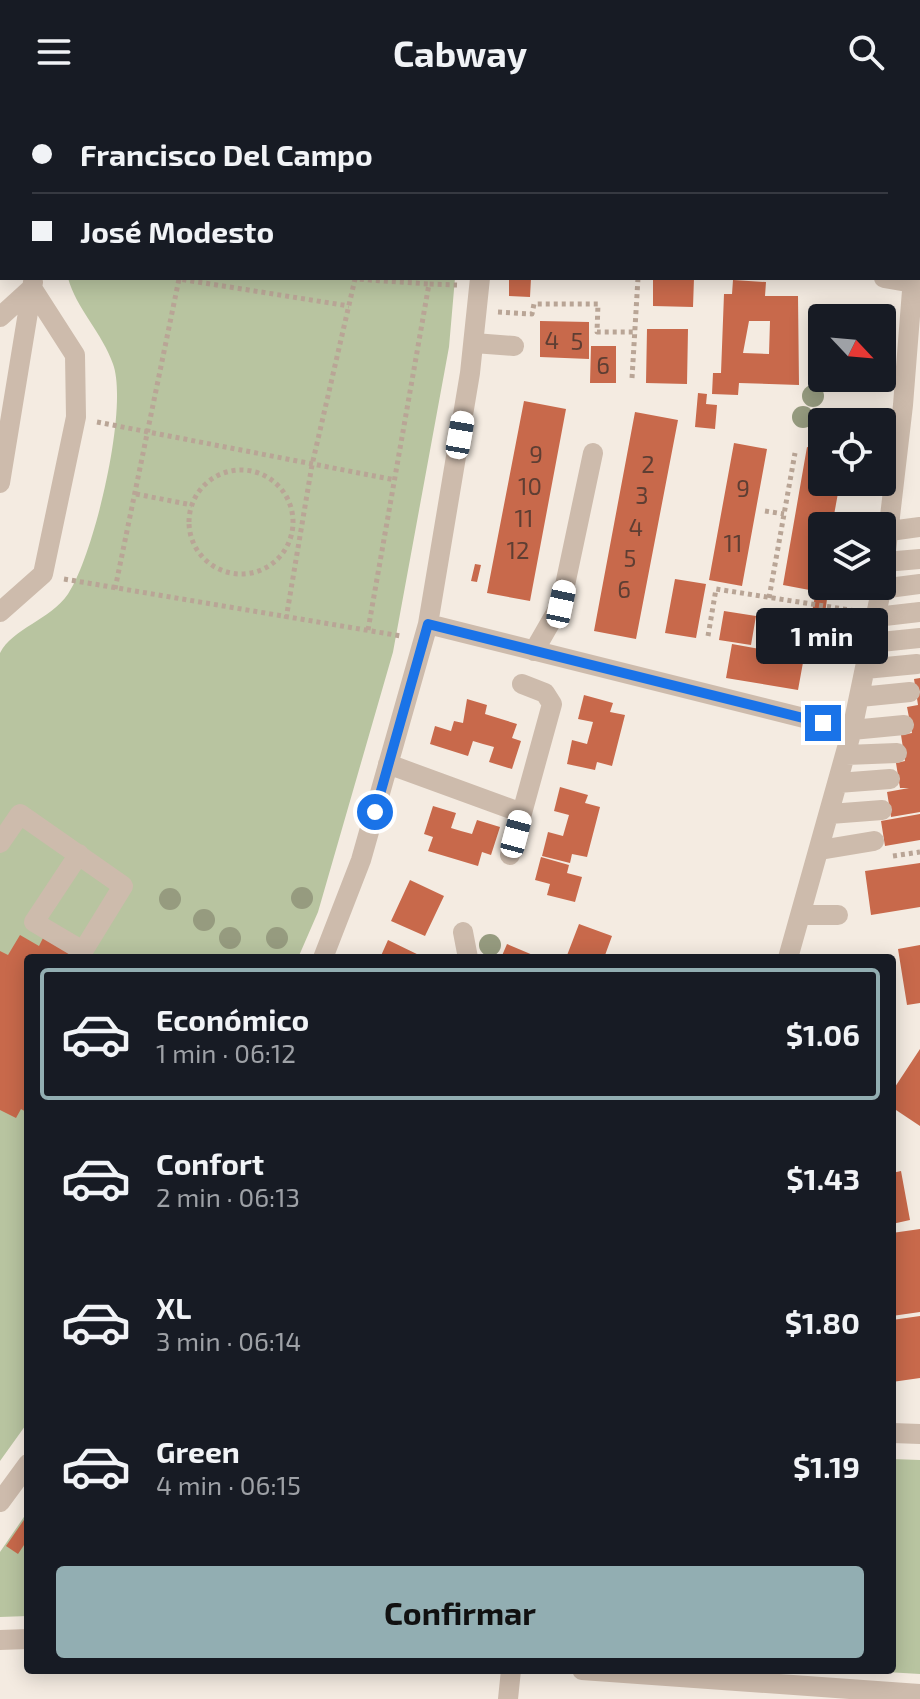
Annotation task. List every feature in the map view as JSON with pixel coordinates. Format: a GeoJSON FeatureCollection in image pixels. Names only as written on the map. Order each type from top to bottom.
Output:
{"type":"FeatureCollection","features":[{"type":"Feature","properties":{"kind":"street"},"geometry":{"type":"LineString","coordinates":[[896,436],[903,405],[913,280]]}},
{"type":"Feature","properties":{"kind":"street"},"geometry":{"type":"LineString","coordinates":[[325,954],[361,860],[425,632],[474,343],[480,282]]}},
{"type":"Feature","properties":{"kind":"street"},"geometry":{"type":"LineString","coordinates":[[0,317],[33,283]]}},
{"type":"Feature","properties":{"kind":"street"},"geometry":{"type":"LineString","coordinates":[[0,612],[43,574],[76,417],[75,355],[33,283]]}},
{"type":"Feature","properties":{"kind":"street"},"geometry":{"type":"LineString","coordinates":[[0,483],[33,283]]}},
{"type":"Feature","properties":{"kind":"street"},"geometry":{"type":"LineString","coordinates":[[474,343],[514,346]]}},
{"type":"Feature","properties":{"kind":"street"},"geometry":{"type":"LineString","coordinates":[[903,405],[920,386]]}},
{"type":"Feature","properties":{"kind":"street"},"geometry":{"type":"LineString","coordinates":[[534,651],[561,604],[593,453]]}},
{"type":"Feature","properties":{"kind":"street"},"geometry":{"type":"LineString","coordinates":[[896,530],[920,527]]}},
{"type":"Feature","properties":{"kind":"street"},"geometry":{"type":"LineString","coordinates":[[896,561],[920,559]]}},
{"type":"Feature","properties":{"kind":"street"},"geometry":{"type":"LineString","coordinates":[[896,586],[920,584]]}},
{"type":"Feature","properties":{"kind":"street"},"geometry":{"type":"LineString","coordinates":[[789,954],[846,755],[879,600]]}},
{"type":"Feature","properties":{"kind":"street"},"geometry":{"type":"LineString","coordinates":[[876,617],[920,612]]}},
{"type":"Feature","properties":{"kind":"street"},"geometry":{"type":"LineString","coordinates":[[425,632],[534,651],[852,730],[904,725]]}},
{"type":"Feature","properties":{"kind":"street"},"geometry":{"type":"LineString","coordinates":[[871,643],[920,638]]}},
{"type":"Feature","properties":{"kind":"street"},"geometry":{"type":"LineString","coordinates":[[865,669],[917,664]]}},
{"type":"Feature","properties":{"kind":"street"},"geometry":{"type":"LineString","coordinates":[[510,855],[552,704],[545,693],[522,684]]}},
{"type":"Feature","properties":{"kind":"street"},"geometry":{"type":"LineString","coordinates":[[860,697],[910,692]]}},
{"type":"Feature","properties":{"kind":"street"},"geometry":{"type":"LineString","coordinates":[[846,755],[897,753]]}},
{"type":"Feature","properties":{"kind":"street"},"geometry":{"type":"LineString","coordinates":[[388,764],[522,813]]}},
{"type":"Feature","properties":{"kind":"street"},"geometry":{"type":"LineString","coordinates":[[838,783],[890,779]]}},
{"type":"Feature","properties":{"kind":"street"},"geometry":{"type":"LineString","coordinates":[[830,814],[882,810]]}},
{"type":"Feature","properties":{"kind":"street"},"geometry":{"type":"LineString","coordinates":[[0,843],[20,814],[79,854],[123,886],[83,951],[34,922],[79,854]]}},
{"type":"Feature","properties":{"kind":"street"},"geometry":{"type":"LineString","coordinates":[[820,850],[878,849]]}},
{"type":"Feature","properties":{"kind":"street"},"geometry":{"type":"LineString","coordinates":[[802,915],[838,915]]}},
{"type":"Feature","properties":{"kind":"street"},"geometry":{"type":"LineString","coordinates":[[463,932],[467,954]]}},
{"type":"Feature","properties":{"kind":"street"},"geometry":{"type":"LineString","coordinates":[[896,1433],[920,1434]]}},
{"type":"Feature","properties":{"kind":"street"},"geometry":{"type":"LineString","coordinates":[[0,1502],[24,1469]]}},
{"type":"Feature","properties":{"kind":"street"},"geometry":{"type":"LineString","coordinates":[[0,1640],[24,1639]]}},
{"type":"Feature","properties":{"kind":"street"},"geometry":{"type":"LineString","coordinates":[[508,1699],[511,1674]]}},
{"type":"Feature","properties":{"kind":"street"},"geometry":{"type":"LineString","coordinates":[[664,1674],[803,1693],[920,1694]]}},
{"type":"Feature","properties":{"kind":"path"},"geometry":{"type":"LineString","coordinates":[[115,589],[179,280]]}},
{"type":"Feature","properties":{"kind":"path"},"geometry":{"type":"LineString","coordinates":[[185,280],[349,306]]}},
{"type":"Feature","properties":{"kind":"path"},"geometry":{"type":"LineString","coordinates":[[286,619],[312,465],[355,280]]}},
{"type":"Feature","properties":{"kind":"path"},"geometry":{"type":"LineString","coordinates":[[370,280],[429,284],[480,282]]}},
{"type":"Feature","properties":{"kind":"path"},"geometry":{"type":"LineString","coordinates":[[632,378],[638,280]]}},
{"type":"Feature","properties":{"kind":"path"},"geometry":{"type":"LineString","coordinates":[[368,630],[429,284]]}},
{"type":"Feature","properties":{"kind":"path"},"geometry":{"type":"LineString","coordinates":[[477,312],[532,314],[534,304],[598,304],[597,332],[635,332]]}},
{"type":"Feature","properties":{"kind":"path"},"geometry":{"type":"LineString","coordinates":[[76,417],[149,434],[395,480]]}},
{"type":"Feature","properties":{"kind":"path"},"geometry":{"type":"LineString","coordinates":[[769,598],[795,453]]}},
{"type":"Feature","properties":{"kind":"path"},"geometry":{"type":"LineString","coordinates":[[250,470],[277,484],[286,495],[293,524],[290,538],[273,562],[260,569],[231,573],[217,568],[196,548],[189,519],[192,505],[209,481],[222,473],[250,470]]}},
{"type":"Feature","properties":{"kind":"path"},"geometry":{"type":"LineString","coordinates":[[136,494],[192,505]]}},
{"type":"Feature","properties":{"kind":"path"},"geometry":{"type":"LineString","coordinates":[[765,511],[784,514]]}},
{"type":"Feature","properties":{"kind":"path"},"geometry":{"type":"LineString","coordinates":[[43,574],[286,619],[368,630],[425,632]]}},
{"type":"Feature","properties":{"kind":"path"},"geometry":{"type":"LineString","coordinates":[[708,636],[716,589],[848,609]]}},
{"type":"Feature","properties":{"kind":"path"},"geometry":{"type":"LineString","coordinates":[[878,849],[920,852]]}},
{"type":"Feature","properties":{"kind":"green space"},"geometry":{"type":"Polygon","coordinates":[[[69,280],[455,280],[449,347],[393,652],[318,912],[300,954],[24,954],[24,1428],[0,1461],[0,653],[14,637],[60,603],[78,575],[98,516],[113,446],[116,413],[117,385],[113,364],[69,280]]]}},
{"type":"Feature","properties":{"kind":"green space"},"geometry":{"type":"Polygon","coordinates":[[[896,1459],[920,1460],[920,1674],[896,1673],[896,1459]]]}},
{"type":"Feature","properties":{"kind":"green space"},"geometry":{"type":"Polygon","coordinates":[[[24,1517],[24,1616],[0,1617],[0,1552],[24,1517]]]}},
{"type":"Feature","properties":{"kind":"building"},"geometry":{"type":"Polygon","coordinates":[[[509,280],[531,280],[530,297],[509,296],[509,280]]]}},
{"type":"Feature","properties":{"kind":"building"},"geometry":{"type":"Polygon","coordinates":[[[653,280],[694,280],[693,307],[653,306],[653,280]]]}},
{"type":"Feature","properties":{"kind":"building"},"geometry":{"type":"Polygon","coordinates":[[[733,280],[766,282],[765,296],[798,296],[799,385],[739,383],[738,395],[712,394],[713,373],[721,373],[724,294],[732,294],[733,280]],[[749,321],[743,353],[769,354],[770,321],[749,321]]]}},
{"type":"Feature","properties":{"kind":"building"},"geometry":{"type":"Polygon","coordinates":[[[540,321],[589,322],[589,359],[540,357],[540,321]]]}},
{"type":"Feature","properties":{"kind":"building"},"geometry":{"type":"Polygon","coordinates":[[[647,329],[688,329],[687,384],[646,383],[647,329]]]}},
{"type":"Feature","properties":{"kind":"building"},"geometry":{"type":"Polygon","coordinates":[[[591,346],[616,346],[616,383],[590,383],[591,346]]]}},
{"type":"Feature","properties":{"kind":"building"},"geometry":{"type":"Polygon","coordinates":[[[698,393],[707,394],[706,404],[717,405],[715,429],[695,427],[698,393]]]}},
{"type":"Feature","properties":{"kind":"building"},"geometry":{"type":"Polygon","coordinates":[[[524,401],[566,409],[530,601],[487,593],[524,401]]]}},
{"type":"Feature","properties":{"kind":"building"},"geometry":{"type":"Polygon","coordinates":[[[635,412],[678,420],[636,639],[594,631],[635,412]]]}},
{"type":"Feature","properties":{"kind":"building"},"geometry":{"type":"Polygon","coordinates":[[[734,443],[767,449],[742,586],[709,580],[734,443]]]}},
{"type":"Feature","properties":{"kind":"building"},"geometry":{"type":"Polygon","coordinates":[[[807,447],[808,496],[837,496],[835,512],[808,512],[808,590],[783,585],[807,447]]]}},
{"type":"Feature","properties":{"kind":"building"},"geometry":{"type":"Polygon","coordinates":[[[475,564],[481,565],[477,582],[471,581],[475,564]]]}},
{"type":"Feature","properties":{"kind":"building"},"geometry":{"type":"Polygon","coordinates":[[[675,579],[706,584],[696,638],[665,633],[675,579]]]}},
{"type":"Feature","properties":{"kind":"building"},"geometry":{"type":"Polygon","coordinates":[[[814,600],[827,600],[825,614],[812,612],[814,600]]]}},
{"type":"Feature","properties":{"kind":"building"},"geometry":{"type":"Polygon","coordinates":[[[762,609],[816,617],[811,649],[757,640],[762,609]]]}},
{"type":"Feature","properties":{"kind":"building"},"geometry":{"type":"Polygon","coordinates":[[[724,611],[756,616],[751,645],[719,640],[724,611]]]}},
{"type":"Feature","properties":{"kind":"building"},"geometry":{"type":"Polygon","coordinates":[[[732,644],[804,657],[798,690],[726,678],[732,644]]]}},
{"type":"Feature","properties":{"kind":"building"},"geometry":{"type":"Polygon","coordinates":[[[920,678],[920,812],[891,817],[887,792],[909,788],[900,788],[896,763],[905,761],[901,735],[912,733],[907,707],[918,705],[914,679],[920,678]]]}},
{"type":"Feature","properties":{"kind":"building"},"geometry":{"type":"Polygon","coordinates":[[[584,695],[613,703],[610,712],[625,715],[612,766],[597,762],[595,770],[567,764],[572,740],[587,744],[593,722],[578,719],[584,695]]]}},
{"type":"Feature","properties":{"kind":"building"},"geometry":{"type":"Polygon","coordinates":[[[467,699],[487,705],[485,714],[517,724],[512,738],[521,741],[512,769],[489,762],[494,747],[473,741],[468,756],[430,744],[435,726],[451,731],[454,721],[463,723],[467,699]]]}},
{"type":"Feature","properties":{"kind":"building"},"geometry":{"type":"Polygon","coordinates":[[[560,787],[588,795],[585,803],[600,807],[587,857],[572,854],[570,863],[542,856],[548,832],[563,836],[569,815],[554,811],[560,787]]]}},
{"type":"Feature","properties":{"kind":"building"},"geometry":{"type":"Polygon","coordinates":[[[433,806],[456,813],[451,828],[472,834],[477,820],[500,827],[491,855],[482,852],[478,866],[428,851],[433,837],[424,834],[433,806]]]}},
{"type":"Feature","properties":{"kind":"building"},"geometry":{"type":"Polygon","coordinates":[[[920,814],[920,840],[885,846],[881,821],[920,814]]]}},
{"type":"Feature","properties":{"kind":"building"},"geometry":{"type":"Polygon","coordinates":[[[541,857],[569,865],[567,873],[582,877],[575,902],[547,895],[550,884],[535,880],[541,857]]]}},
{"type":"Feature","properties":{"kind":"building"},"geometry":{"type":"Polygon","coordinates":[[[920,863],[920,907],[871,915],[865,871],[920,863]]]}},
{"type":"Feature","properties":{"kind":"building"},"geometry":{"type":"Polygon","coordinates":[[[410,880],[444,896],[425,936],[391,921],[410,880]]]}},
{"type":"Feature","properties":{"kind":"building"},"geometry":{"type":"Polygon","coordinates":[[[579,924],[612,936],[605,954],[568,954],[579,924]]]}},
{"type":"Feature","properties":{"kind":"building"},"geometry":{"type":"Polygon","coordinates":[[[20,935],[39,946],[44,936],[70,951],[68,954],[24,954],[24,1111],[21,1109],[16,1118],[0,1110],[0,951],[8,955],[20,935]]]}},
{"type":"Feature","properties":{"kind":"building"},"geometry":{"type":"Polygon","coordinates":[[[388,940],[417,954],[382,954],[388,940]]]}},
{"type":"Feature","properties":{"kind":"building"},"geometry":{"type":"Polygon","coordinates":[[[507,944],[531,954],[503,954],[507,944]]]}},
{"type":"Feature","properties":{"kind":"building"},"geometry":{"type":"Polygon","coordinates":[[[920,945],[920,1003],[907,1005],[898,949],[920,945]]]}},
{"type":"Feature","properties":{"kind":"building"},"geometry":{"type":"Polygon","coordinates":[[[920,1049],[920,1126],[896,1110],[896,1085],[920,1049]]]}},
{"type":"Feature","properties":{"kind":"building"},"geometry":{"type":"Polygon","coordinates":[[[901,1171],[910,1220],[896,1223],[896,1172],[901,1171]]]}},
{"type":"Feature","properties":{"kind":"building"},"geometry":{"type":"Polygon","coordinates":[[[920,1229],[920,1312],[896,1315],[896,1232],[920,1229]]]}},
{"type":"Feature","properties":{"kind":"building"},"geometry":{"type":"Polygon","coordinates":[[[920,1316],[920,1378],[896,1381],[896,1319],[920,1316]]]}},
{"type":"Feature","properties":{"kind":"building"},"geometry":{"type":"Polygon","coordinates":[[[24,1520],[24,1545],[18,1554],[6,1546],[24,1520]]]}},
{"type":"Feature","properties":{"kind":"route"},"geometry":{"type":"LineString","coordinates":[[375,812],[428,624],[823,723]]}}]}
